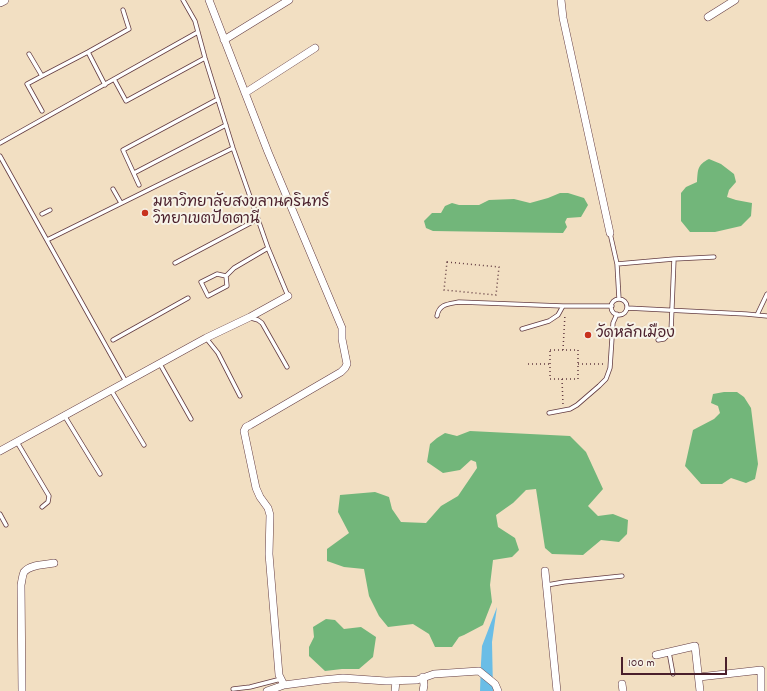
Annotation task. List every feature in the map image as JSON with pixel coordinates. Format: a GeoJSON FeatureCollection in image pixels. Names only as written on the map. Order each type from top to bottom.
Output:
{"type":"FeatureCollection","features":[{"type":"Feature","properties":{"kind":"main road"},"geometry":{"type":"LineString","coordinates":[[0,2],[4,0]]}},
{"type":"Feature","properties":{"kind":"street"},"geometry":{"type":"LineString","coordinates":[[209,0],[268,152],[342,328],[342,339],[347,364],[346,368],[341,372],[250,424],[244,431],[256,488],[260,497],[268,508],[270,515],[269,554],[279,675],[282,682]]}},
{"type":"Feature","properties":{"kind":"street"},"geometry":{"type":"LineString","coordinates":[[224,40],[289,0]]}},
{"type":"Feature","properties":{"kind":"street"},"geometry":{"type":"LineString","coordinates":[[561,0],[563,18],[610,233]]}},
{"type":"Feature","properties":{"kind":"street"},"geometry":{"type":"LineString","coordinates":[[708,17],[737,2]]}},
{"type":"Feature","properties":{"kind":"street"},"geometry":{"type":"LineString","coordinates":[[245,93],[316,48]]}},
{"type":"Feature","properties":{"kind":"street"},"geometry":{"type":"LineString","coordinates":[[0,451],[206,338],[250,317],[288,296]]}},
{"type":"Feature","properties":{"kind":"street"},"geometry":{"type":"LineString","coordinates":[[22,691],[22,576],[29,568],[54,563]]}},
{"type":"Feature","properties":{"kind":"street"},"geometry":{"type":"LineString","coordinates":[[545,571],[557,691]]}},
{"type":"Feature","properties":{"kind":"street"},"geometry":{"type":"LineString","coordinates":[[656,655],[695,646],[700,691]]}},
{"type":"Feature","properties":{"kind":"street"},"geometry":{"type":"LineString","coordinates":[[699,677],[761,670],[761,691]]}},
{"type":"Feature","properties":{"kind":"street"},"geometry":{"type":"LineString","coordinates":[[266,691],[282,682],[343,678],[386,682],[417,680],[434,674],[479,671],[496,687]]}},
{"type":"Feature","properties":{"kind":"street"},"geometry":{"type":"LineString","coordinates":[[423,677],[423,691]]}},
{"type":"Feature","properties":{"kind":"street"},"geometry":{"type":"LineString","coordinates":[[395,691],[396,681]]}},
{"type":"Feature","properties":{"kind":"lane"},"geometry":{"type":"LineString","coordinates":[[183,0],[195,21],[233,148],[268,248],[288,296]]}},
{"type":"Feature","properties":{"kind":"lane"},"geometry":{"type":"LineString","coordinates":[[42,111],[27,84],[130,28],[123,10]]}},
{"type":"Feature","properties":{"kind":"lane"},"geometry":{"type":"LineString","coordinates":[[0,144],[198,32]]}},
{"type":"Feature","properties":{"kind":"lane"},"geometry":{"type":"LineString","coordinates":[[88,52],[105,84]]}},
{"type":"Feature","properties":{"kind":"lane"},"geometry":{"type":"LineString","coordinates":[[29,54],[42,76]]}},
{"type":"Feature","properties":{"kind":"lane"},"geometry":{"type":"LineString","coordinates":[[114,79],[126,101],[205,58]]}},
{"type":"Feature","properties":{"kind":"lane"},"geometry":{"type":"LineString","coordinates":[[139,185],[123,150],[218,99]]}},
{"type":"Feature","properties":{"kind":"lane"},"geometry":{"type":"LineString","coordinates":[[134,173],[226,125]]}},
{"type":"Feature","properties":{"kind":"lane"},"geometry":{"type":"LineString","coordinates":[[47,240],[233,148]]}},
{"type":"Feature","properties":{"kind":"lane"},"geometry":{"type":"LineString","coordinates":[[0,156],[36,217],[47,240],[126,382]]}},
{"type":"Feature","properties":{"kind":"lane"},"geometry":{"type":"LineString","coordinates":[[113,189],[121,203]]}},
{"type":"Feature","properties":{"kind":"lane"},"geometry":{"type":"LineString","coordinates":[[42,214],[50,210]]}},
{"type":"Feature","properties":{"kind":"lane"},"geometry":{"type":"LineString","coordinates":[[175,262],[258,219]]}},
{"type":"Feature","properties":{"kind":"lane"},"geometry":{"type":"LineString","coordinates":[[610,233],[617,264],[619,299]]}},
{"type":"Feature","properties":{"kind":"lane"},"geometry":{"type":"LineString","coordinates":[[226,276],[234,268],[268,248]]}},
{"type":"Feature","properties":{"kind":"lane"},"geometry":{"type":"LineString","coordinates":[[617,264],[714,257]]}},
{"type":"Feature","properties":{"kind":"lane"},"geometry":{"type":"LineString","coordinates":[[658,340],[664,339],[671,332],[674,259]]}},
{"type":"Feature","properties":{"kind":"lane"},"geometry":{"type":"LineString","coordinates":[[217,274],[226,276],[227,286],[208,296],[201,282],[217,274]]}},
{"type":"Feature","properties":{"kind":"lane"},"geometry":{"type":"LineString","coordinates":[[757,315],[767,294]]}},
{"type":"Feature","properties":{"kind":"lane"},"geometry":{"type":"LineString","coordinates":[[106,344],[188,298]]}},
{"type":"Feature","properties":{"kind":"lane"},"geometry":{"type":"LineString","coordinates":[[619,299],[626,302],[627,308],[624,313],[619,315],[613,311],[612,306],[614,301],[619,299]]}},
{"type":"Feature","properties":{"kind":"lane"},"geometry":{"type":"LineString","coordinates":[[437,316],[440,308],[448,304],[458,302],[564,306],[612,306]]}},
{"type":"Feature","properties":{"kind":"lane"},"geometry":{"type":"LineString","coordinates":[[522,328],[549,321],[558,315],[564,306]]}},
{"type":"Feature","properties":{"kind":"lane"},"geometry":{"type":"LineString","coordinates":[[627,308],[767,316]]}},
{"type":"Feature","properties":{"kind":"lane"},"geometry":{"type":"LineString","coordinates":[[549,413],[570,409],[606,379],[610,368],[613,323],[617,314]]}},
{"type":"Feature","properties":{"kind":"lane"},"geometry":{"type":"LineString","coordinates":[[250,317],[262,323],[287,367]]}},
{"type":"Feature","properties":{"kind":"lane"},"geometry":{"type":"LineString","coordinates":[[206,338],[218,353],[240,396]]}},
{"type":"Feature","properties":{"kind":"lane"},"geometry":{"type":"LineString","coordinates":[[160,364],[190,419]]}},
{"type":"Feature","properties":{"kind":"lane"},"geometry":{"type":"LineString","coordinates":[[111,390],[144,446]]}},
{"type":"Feature","properties":{"kind":"lane"},"geometry":{"type":"LineString","coordinates":[[64,415],[100,474]]}},
{"type":"Feature","properties":{"kind":"lane"},"geometry":{"type":"LineString","coordinates":[[17,442],[49,496],[48,502],[42,506]]}},
{"type":"Feature","properties":{"kind":"lane"},"geometry":{"type":"LineString","coordinates":[[0,514],[6,525]]}},
{"type":"Feature","properties":{"kind":"lane"},"geometry":{"type":"LineString","coordinates":[[547,585],[622,576]]}},
{"type":"Feature","properties":{"kind":"lane"},"geometry":{"type":"LineString","coordinates":[[669,652],[672,674]]}},
{"type":"Feature","properties":{"kind":"lane"},"geometry":{"type":"LineString","coordinates":[[233,689],[282,682]]}},
{"type":"Feature","properties":{"kind":"path"},"geometry":{"type":"LineString","coordinates":[[447,262],[499,267],[496,295],[444,290],[447,262]]}},
{"type":"Feature","properties":{"kind":"path"},"geometry":{"type":"LineString","coordinates":[[563,350],[564,306]]}},
{"type":"Feature","properties":{"kind":"path"},"geometry":{"type":"LineString","coordinates":[[550,350],[578,350],[578,364],[578,379],[550,379],[550,350]]}},
{"type":"Feature","properties":{"kind":"path"},"geometry":{"type":"LineString","coordinates":[[528,364],[550,364]]}},
{"type":"Feature","properties":{"kind":"path"},"geometry":{"type":"LineString","coordinates":[[578,364],[610,364]]}},
{"type":"Feature","properties":{"kind":"path"},"geometry":{"type":"LineString","coordinates":[[562,379],[563,410]]}},
{"type":"Feature","properties":{"kind":"green space"},"geometry":{"type":"Polygon","coordinates":[[[709,159],[721,164],[734,174],[736,182],[729,190],[727,197],[752,203],[751,216],[741,226],[715,232],[690,232],[681,221],[681,193],[686,187],[697,182],[700,166],[709,159]]]}},
{"type":"Feature","properties":{"kind":"green space"},"geometry":{"type":"Polygon","coordinates":[[[560,193],[568,193],[584,198],[588,205],[581,217],[567,218],[565,222],[567,227],[563,233],[433,231],[426,228],[424,221],[432,213],[441,213],[445,206],[452,203],[459,205],[479,205],[489,200],[514,199],[530,203],[560,193]]]}},
{"type":"Feature","properties":{"kind":"green space"},"geometry":{"type":"Polygon","coordinates":[[[737,392],[744,397],[751,408],[758,464],[755,479],[746,483],[731,478],[722,484],[701,484],[685,466],[693,430],[714,419],[720,413],[718,406],[711,403],[713,394],[737,392]]]}},
{"type":"Feature","properties":{"kind":"green space"},"geometry":{"type":"Polygon","coordinates":[[[470,431],[570,436],[586,452],[603,489],[588,506],[598,516],[613,514],[628,520],[627,534],[619,542],[601,540],[583,555],[552,554],[545,548],[536,489],[526,490],[513,503],[496,515],[498,527],[515,538],[519,550],[512,557],[493,560],[490,585],[492,602],[483,625],[459,637],[452,647],[435,647],[429,634],[413,624],[388,627],[379,616],[369,596],[364,569],[344,567],[327,561],[327,549],[349,533],[338,512],[340,495],[375,492],[389,497],[392,509],[401,522],[426,523],[441,506],[458,496],[477,468],[476,462],[471,460],[460,470],[443,473],[427,462],[430,444],[445,433],[457,436],[470,431]]]}},
{"type":"Feature","properties":{"kind":"green space"},"geometry":{"type":"Polygon","coordinates":[[[326,619],[335,620],[344,629],[361,627],[376,637],[373,657],[359,669],[325,671],[309,656],[309,647],[314,637],[313,627],[326,619]]]}},
{"type":"Feature","properties":{"kind":"water"},"geometry":{"type":"Polygon","coordinates":[[[497,607],[492,642],[493,691],[480,691],[482,646],[497,607]]]}},
{"type":"Feature","properties":{"kind":"place","name":"มหาวิทยาลัยสงขลานครินทร์ วิทยาเขตปัตตานี"},"geometry":{"type":"Point","coordinates":[145,213]}},
{"type":"Feature","properties":{"kind":"place","name":"วัดหลักเมือง"},"geometry":{"type":"Point","coordinates":[588,335]}}]}
